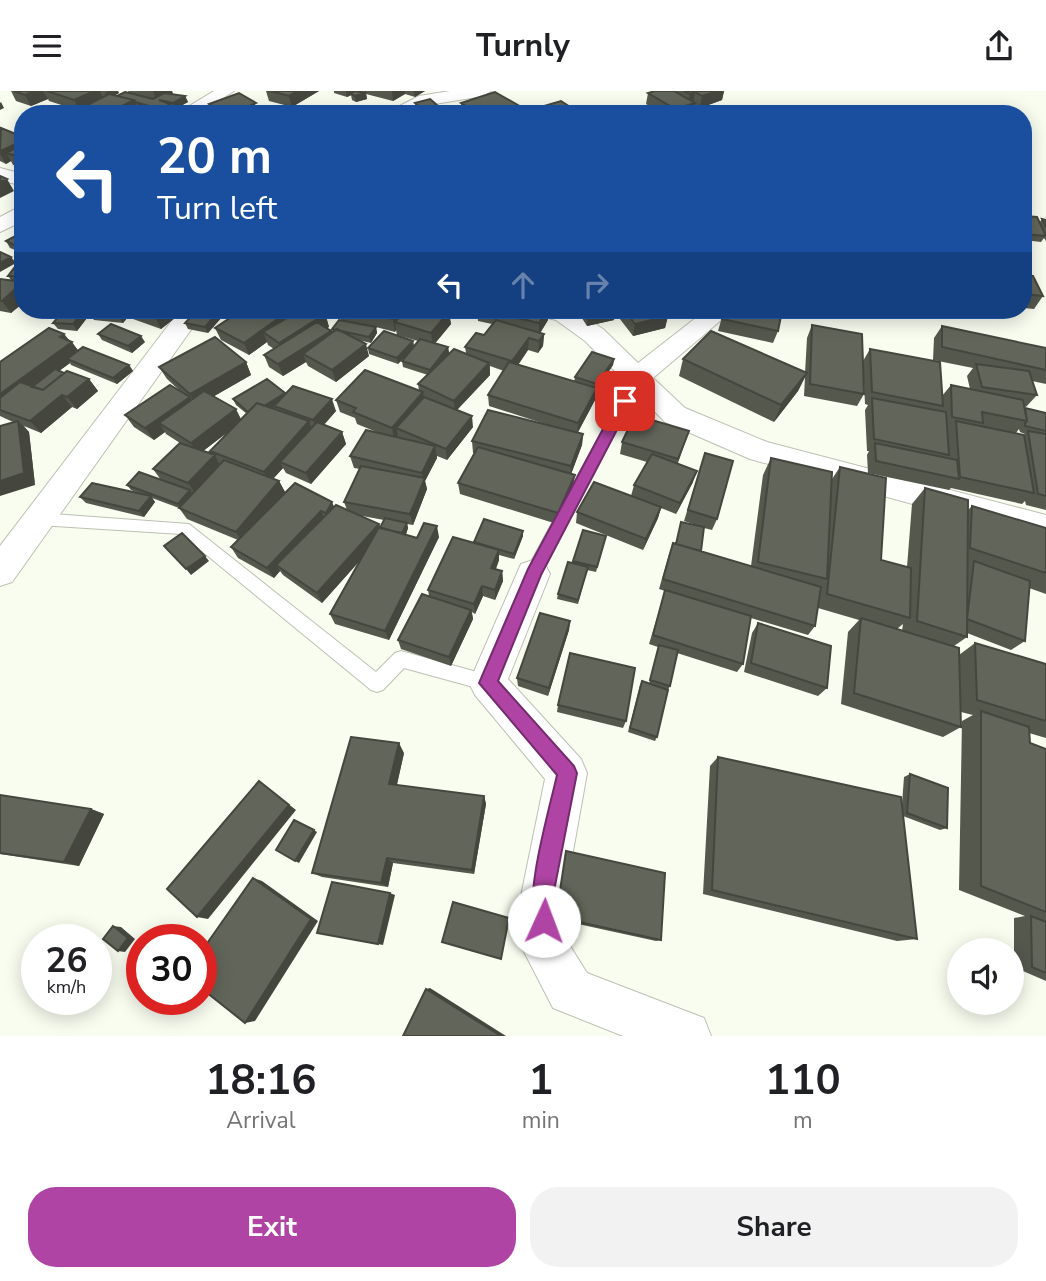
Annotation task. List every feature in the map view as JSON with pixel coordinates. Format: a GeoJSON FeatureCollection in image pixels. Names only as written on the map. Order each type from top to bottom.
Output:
{"type":"FeatureCollection","features":[{"type":"Feature","properties":{"kind":"street"},"geometry":{"type":"LineString","coordinates":[[195,91],[220,94]]}},
{"type":"Feature","properties":{"kind":"street"},"geometry":{"type":"LineString","coordinates":[[414,105],[425,100],[483,91]]}},
{"type":"Feature","properties":{"kind":"street"},"geometry":{"type":"LineString","coordinates":[[201,105],[220,94]]}},
{"type":"Feature","properties":{"kind":"street"},"geometry":{"type":"LineString","coordinates":[[425,100],[432,105]]}},
{"type":"Feature","properties":{"kind":"street"},"geometry":{"type":"LineString","coordinates":[[0,572],[186,319]]}},
{"type":"Feature","properties":{"kind":"street"},"geometry":{"type":"LineString","coordinates":[[571,319],[638,376],[674,415],[760,451],[1046,529]]}},
{"type":"Feature","properties":{"kind":"street"},"geometry":{"type":"LineString","coordinates":[[638,376],[710,319]]}},
{"type":"Feature","properties":{"kind":"street"},"geometry":{"type":"LineString","coordinates":[[534,574],[488,683],[567,773],[543,896],[544,946],[570,991],[686,1036]]}},
{"type":"Feature","properties":{"kind":"lane"},"geometry":{"type":"LineString","coordinates":[[534,574],[638,376]]}},
{"type":"Feature","properties":{"kind":"lane"},"geometry":{"type":"LineString","coordinates":[[39,519],[184,528],[377,684],[401,659],[488,683]]}},
{"type":"Feature","properties":{"kind":"building"},"geometry":{"type":"Polygon","coordinates":[[[14,91],[34,91],[25,95],[14,91]]]}},
{"type":"Feature","properties":{"kind":"building"},"geometry":{"type":"Polygon","coordinates":[[[47,91],[94,91],[74,100],[47,91]]]}},
{"type":"Feature","properties":{"kind":"building"},"geometry":{"type":"Polygon","coordinates":[[[270,91],[297,91],[289,96],[270,91]]]}},
{"type":"Feature","properties":{"kind":"building"},"geometry":{"type":"Polygon","coordinates":[[[354,91],[366,93],[355,96],[351,94],[354,91]]]}},
{"type":"Feature","properties":{"kind":"building"},"geometry":{"type":"Polygon","coordinates":[[[674,91],[695,103],[668,105],[648,93],[674,91]]]}},
{"type":"Feature","properties":{"kind":"building"},"geometry":{"type":"Polygon","coordinates":[[[684,91],[718,91],[702,96],[684,91]]]}},
{"type":"Feature","properties":{"kind":"building"},"geometry":{"type":"Polygon","coordinates":[[[125,92],[153,99],[164,93],[185,96],[173,103],[159,100],[168,105],[146,105],[117,96],[125,92]]]}},
{"type":"Feature","properties":{"kind":"building"},"geometry":{"type":"Polygon","coordinates":[[[495,92],[518,105],[464,105],[461,103],[495,92]]]}},
{"type":"Feature","properties":{"kind":"building"},"geometry":{"type":"Polygon","coordinates":[[[239,93],[256,103],[252,105],[209,104],[239,93]]]}},
{"type":"Feature","properties":{"kind":"building"},"geometry":{"type":"Polygon","coordinates":[[[109,94],[134,100],[124,105],[87,105],[109,94]]]}},
{"type":"Feature","properties":{"kind":"building"},"geometry":{"type":"Polygon","coordinates":[[[430,99],[437,105],[417,105],[415,103],[430,99]]]}},
{"type":"Feature","properties":{"kind":"building"},"geometry":{"type":"Polygon","coordinates":[[[561,101],[567,105],[547,105],[561,101]]]}},
{"type":"Feature","properties":{"kind":"building"},"geometry":{"type":"Polygon","coordinates":[[[1,128],[14,133],[14,145],[0,151],[1,128]]]}},
{"type":"Feature","properties":{"kind":"building"},"geometry":{"type":"Polygon","coordinates":[[[1032,217],[1037,217],[1046,236],[1032,235],[1032,217]]]}},
{"type":"Feature","properties":{"kind":"building"},"geometry":{"type":"Polygon","coordinates":[[[14,237],[14,245],[6,241],[14,237]]]}},
{"type":"Feature","properties":{"kind":"building"},"geometry":{"type":"Polygon","coordinates":[[[0,252],[11,257],[0,263],[0,252]]]}},
{"type":"Feature","properties":{"kind":"building"},"geometry":{"type":"Polygon","coordinates":[[[1032,276],[1033,276],[1043,296],[1032,295],[1032,276]]]}},
{"type":"Feature","properties":{"kind":"building"},"geometry":{"type":"Polygon","coordinates":[[[0,279],[14,281],[14,290],[0,301],[0,279]]]}},
{"type":"Feature","properties":{"kind":"building"},"geometry":{"type":"Polygon","coordinates":[[[56,319],[77,319],[73,324],[53,323],[56,319]]]}},
{"type":"Feature","properties":{"kind":"building"},"geometry":{"type":"Polygon","coordinates":[[[189,319],[212,319],[205,327],[185,323],[189,319]]]}},
{"type":"Feature","properties":{"kind":"building"},"geometry":{"type":"Polygon","coordinates":[[[228,319],[277,319],[244,343],[215,328],[228,319]]]}},
{"type":"Feature","properties":{"kind":"building"},"geometry":{"type":"Polygon","coordinates":[[[285,319],[317,319],[279,343],[263,332],[285,319]]]}},
{"type":"Feature","properties":{"kind":"building"},"geometry":{"type":"Polygon","coordinates":[[[398,319],[443,319],[431,333],[395,322],[398,319]]]}},
{"type":"Feature","properties":{"kind":"building"},"geometry":{"type":"Polygon","coordinates":[[[522,319],[541,319],[539,323],[522,319]]]}},
{"type":"Feature","properties":{"kind":"building"},"geometry":{"type":"Polygon","coordinates":[[[631,319],[656,319],[635,324],[631,319]]]}},
{"type":"Feature","properties":{"kind":"building"},"geometry":{"type":"Polygon","coordinates":[[[722,319],[780,319],[778,331],[722,319]]]}},
{"type":"Feature","properties":{"kind":"building"},"geometry":{"type":"Polygon","coordinates":[[[339,320],[376,327],[369,337],[332,329],[339,320]]]}},
{"type":"Feature","properties":{"kind":"building"},"geometry":{"type":"Polygon","coordinates":[[[496,320],[544,334],[539,341],[529,338],[512,361],[465,347],[476,333],[484,335],[496,320]]]}},
{"type":"Feature","properties":{"kind":"building"},"geometry":{"type":"Polygon","coordinates":[[[317,322],[331,331],[278,364],[264,355],[317,322]]]}},
{"type":"Feature","properties":{"kind":"building"},"geometry":{"type":"Polygon","coordinates":[[[111,324],[141,336],[128,346],[98,334],[111,324]]]}},
{"type":"Feature","properties":{"kind":"building"},"geometry":{"type":"Polygon","coordinates":[[[812,325],[862,334],[864,394],[810,384],[812,325]]]}},
{"type":"Feature","properties":{"kind":"building"},"geometry":{"type":"Polygon","coordinates":[[[942,326],[1046,348],[1046,370],[942,347],[942,326]]]}},
{"type":"Feature","properties":{"kind":"building"},"geometry":{"type":"Polygon","coordinates":[[[49,328],[64,334],[60,337],[72,342],[0,394],[0,362],[49,328]]]}},
{"type":"Feature","properties":{"kind":"building"},"geometry":{"type":"Polygon","coordinates":[[[337,329],[366,344],[332,370],[303,354],[337,329]]]}},
{"type":"Feature","properties":{"kind":"building"},"geometry":{"type":"Polygon","coordinates":[[[384,331],[413,341],[397,358],[368,348],[384,331]]]}},
{"type":"Feature","properties":{"kind":"building"},"geometry":{"type":"Polygon","coordinates":[[[711,331],[807,373],[781,405],[683,359],[711,331]]]}},
{"type":"Feature","properties":{"kind":"building"},"geometry":{"type":"Polygon","coordinates":[[[215,337],[246,362],[190,394],[159,367],[215,337]]]}},
{"type":"Feature","properties":{"kind":"building"},"geometry":{"type":"Polygon","coordinates":[[[420,339],[448,347],[430,370],[402,361],[420,339]]]}},
{"type":"Feature","properties":{"kind":"building"},"geometry":{"type":"Polygon","coordinates":[[[83,347],[129,365],[113,378],[67,359],[83,347]]]}},
{"type":"Feature","properties":{"kind":"building"},"geometry":{"type":"Polygon","coordinates":[[[454,349],[489,363],[454,401],[418,384],[454,349]]]}},
{"type":"Feature","properties":{"kind":"building"},"geometry":{"type":"Polygon","coordinates":[[[870,349],[940,362],[943,406],[872,392],[870,349]]]}},
{"type":"Feature","properties":{"kind":"building"},"geometry":{"type":"Polygon","coordinates":[[[592,352],[614,359],[597,384],[575,377],[592,352]]]}},
{"type":"Feature","properties":{"kind":"building"},"geometry":{"type":"Polygon","coordinates":[[[509,362],[597,388],[578,423],[488,395],[509,362]]]}},
{"type":"Feature","properties":{"kind":"building"},"geometry":{"type":"Polygon","coordinates":[[[976,364],[1029,371],[1037,395],[982,387],[976,364]]]}},
{"type":"Feature","properties":{"kind":"building"},"geometry":{"type":"Polygon","coordinates":[[[55,369],[64,373],[43,390],[32,387],[55,369]]]}},
{"type":"Feature","properties":{"kind":"building"},"geometry":{"type":"Polygon","coordinates":[[[365,370],[423,392],[392,428],[353,412],[356,408],[336,400],[365,370]]]}},
{"type":"Feature","properties":{"kind":"building"},"geometry":{"type":"Polygon","coordinates":[[[67,371],[89,379],[67,397],[62,395],[30,421],[0,410],[0,398],[20,382],[43,390],[67,371]]]}},
{"type":"Feature","properties":{"kind":"building"},"geometry":{"type":"Polygon","coordinates":[[[267,379],[285,393],[264,406],[257,403],[248,412],[233,399],[267,379]]]}},
{"type":"Feature","properties":{"kind":"building"},"geometry":{"type":"Polygon","coordinates":[[[170,385],[190,397],[145,428],[125,415],[170,385]]]}},
{"type":"Feature","properties":{"kind":"building"},"geometry":{"type":"Polygon","coordinates":[[[951,385],[1023,400],[1027,421],[982,412],[983,423],[952,417],[951,385]]]}},
{"type":"Feature","properties":{"kind":"building"},"geometry":{"type":"Polygon","coordinates":[[[293,386],[332,399],[313,420],[274,406],[293,386]]]}},
{"type":"Feature","properties":{"kind":"building"},"geometry":{"type":"Polygon","coordinates":[[[204,391],[236,409],[191,443],[159,423],[204,391]]]}},
{"type":"Feature","properties":{"kind":"building"},"geometry":{"type":"Polygon","coordinates":[[[424,397],[472,416],[446,449],[396,428],[424,397]]]}},
{"type":"Feature","properties":{"kind":"building"},"geometry":{"type":"Polygon","coordinates":[[[872,398],[946,412],[949,455],[874,439],[872,398]]]}},
{"type":"Feature","properties":{"kind":"building"},"geometry":{"type":"Polygon","coordinates":[[[257,403],[309,421],[264,472],[210,451],[257,403]]]}},
{"type":"Feature","properties":{"kind":"building"},"geometry":{"type":"Polygon","coordinates":[[[1025,408],[1046,413],[1046,431],[1025,426],[1025,408]]]}},
{"type":"Feature","properties":{"kind":"building"},"geometry":{"type":"Polygon","coordinates":[[[488,410],[583,434],[571,466],[472,441],[488,410]]]}},
{"type":"Feature","properties":{"kind":"building"},"geometry":{"type":"Polygon","coordinates":[[[635,415],[689,431],[678,459],[622,442],[635,415]]]}},
{"type":"Feature","properties":{"kind":"building"},"geometry":{"type":"Polygon","coordinates":[[[18,421],[24,473],[0,481],[0,426],[18,421]]]}},
{"type":"Feature","properties":{"kind":"building"},"geometry":{"type":"Polygon","coordinates":[[[956,421],[1024,435],[1034,493],[960,477],[956,421]]]}},
{"type":"Feature","properties":{"kind":"building"},"geometry":{"type":"Polygon","coordinates":[[[317,422],[342,432],[306,473],[280,462],[317,422]]]}},
{"type":"Feature","properties":{"kind":"building"},"geometry":{"type":"Polygon","coordinates":[[[366,430],[435,446],[422,473],[350,456],[366,430]]]}},
{"type":"Feature","properties":{"kind":"building"},"geometry":{"type":"Polygon","coordinates":[[[1028,431],[1046,434],[1046,496],[1038,494],[1028,431]]]}},
{"type":"Feature","properties":{"kind":"building"},"geometry":{"type":"Polygon","coordinates":[[[180,443],[215,455],[188,483],[153,469],[180,443]]]}},
{"type":"Feature","properties":{"kind":"building"},"geometry":{"type":"Polygon","coordinates":[[[875,443],[957,460],[959,479],[876,461],[875,443]]]}},
{"type":"Feature","properties":{"kind":"building"},"geometry":{"type":"Polygon","coordinates":[[[478,447],[575,475],[558,513],[458,483],[478,447]]]}},
{"type":"Feature","properties":{"kind":"building"},"geometry":{"type":"Polygon","coordinates":[[[705,453],[733,461],[717,519],[688,510],[705,453]]]}},
{"type":"Feature","properties":{"kind":"building"},"geometry":{"type":"Polygon","coordinates":[[[652,454],[697,471],[680,503],[634,485],[652,454]]]}},
{"type":"Feature","properties":{"kind":"building"},"geometry":{"type":"Polygon","coordinates":[[[771,458],[832,472],[827,579],[758,562],[771,458]]]}},
{"type":"Feature","properties":{"kind":"building"},"geometry":{"type":"Polygon","coordinates":[[[224,460],[279,481],[236,532],[179,508],[224,460]]]}},
{"type":"Feature","properties":{"kind":"building"},"geometry":{"type":"Polygon","coordinates":[[[361,466],[425,478],[410,514],[344,502],[361,466]]]}},
{"type":"Feature","properties":{"kind":"building"},"geometry":{"type":"Polygon","coordinates":[[[840,467],[886,478],[881,560],[911,568],[910,618],[827,594],[840,467]]]}},
{"type":"Feature","properties":{"kind":"building"},"geometry":{"type":"Polygon","coordinates":[[[139,472],[190,490],[178,504],[127,485],[139,472]]]}},
{"type":"Feature","properties":{"kind":"building"},"geometry":{"type":"Polygon","coordinates":[[[594,482],[661,507],[646,539],[577,512],[594,482]]]}},
{"type":"Feature","properties":{"kind":"building"},"geometry":{"type":"Polygon","coordinates":[[[92,483],[151,496],[139,511],[80,497],[92,483]]]}},
{"type":"Feature","properties":{"kind":"building"},"geometry":{"type":"Polygon","coordinates":[[[295,483],[332,502],[326,513],[321,511],[267,568],[231,547],[295,483]]]}},
{"type":"Feature","properties":{"kind":"building"},"geometry":{"type":"Polygon","coordinates":[[[925,488],[968,500],[967,637],[917,621],[925,488]]]}},
{"type":"Feature","properties":{"kind":"building"},"geometry":{"type":"Polygon","coordinates":[[[336,505],[379,524],[317,593],[276,565],[336,505]]]}},
{"type":"Feature","properties":{"kind":"building"},"geometry":{"type":"Polygon","coordinates":[[[972,506],[1046,528],[1046,573],[970,548],[972,506]]]}},
{"type":"Feature","properties":{"kind":"building"},"geometry":{"type":"Polygon","coordinates":[[[385,518],[407,523],[402,533],[380,528],[385,518]]]}},
{"type":"Feature","properties":{"kind":"building"},"geometry":{"type":"Polygon","coordinates":[[[484,519],[523,531],[514,554],[474,542],[484,519]]]}},
{"type":"Feature","properties":{"kind":"building"},"geometry":{"type":"Polygon","coordinates":[[[681,522],[704,527],[701,551],[676,544],[681,522]]]}},
{"type":"Feature","properties":{"kind":"building"},"geometry":{"type":"Polygon","coordinates":[[[424,523],[437,526],[385,631],[330,614],[379,527],[417,538],[424,523]]]}},
{"type":"Feature","properties":{"kind":"building"},"geometry":{"type":"Polygon","coordinates":[[[583,530],[606,536],[597,567],[573,561],[583,530]]]}},
{"type":"Feature","properties":{"kind":"building"},"geometry":{"type":"Polygon","coordinates":[[[182,533],[205,556],[186,569],[164,546],[182,533]]]}},
{"type":"Feature","properties":{"kind":"building"},"geometry":{"type":"Polygon","coordinates":[[[453,537],[499,550],[491,568],[502,571],[495,590],[482,586],[474,604],[428,590],[453,537]]]}},
{"type":"Feature","properties":{"kind":"building"},"geometry":{"type":"Polygon","coordinates":[[[673,543],[821,587],[815,626],[663,579],[673,543]]]}},
{"type":"Feature","properties":{"kind":"building"},"geometry":{"type":"Polygon","coordinates":[[[974,561],[1030,581],[1025,641],[967,619],[974,561]]]}},
{"type":"Feature","properties":{"kind":"building"},"geometry":{"type":"Polygon","coordinates":[[[568,562],[588,567],[578,600],[558,594],[568,562]]]}},
{"type":"Feature","properties":{"kind":"building"},"geometry":{"type":"Polygon","coordinates":[[[665,590],[751,616],[743,664],[653,635],[665,590]]]}},
{"type":"Feature","properties":{"kind":"building"},"geometry":{"type":"Polygon","coordinates":[[[422,594],[471,610],[449,657],[398,640],[422,594]]]}},
{"type":"Feature","properties":{"kind":"building"},"geometry":{"type":"Polygon","coordinates":[[[540,613],[570,621],[549,688],[517,678],[540,613]]]}},
{"type":"Feature","properties":{"kind":"building"},"geometry":{"type":"Polygon","coordinates":[[[861,618],[959,648],[961,727],[854,693],[861,618]]]}},
{"type":"Feature","properties":{"kind":"building"},"geometry":{"type":"Polygon","coordinates":[[[758,623],[831,646],[827,688],[751,663],[758,623]]]}},
{"type":"Feature","properties":{"kind":"building"},"geometry":{"type":"Polygon","coordinates":[[[975,643],[1046,664],[1046,721],[977,700],[975,643]]]}},
{"type":"Feature","properties":{"kind":"building"},"geometry":{"type":"Polygon","coordinates":[[[659,645],[678,650],[670,686],[650,680],[659,645]]]}},
{"type":"Feature","properties":{"kind":"building"},"geometry":{"type":"Polygon","coordinates":[[[570,653],[635,668],[626,721],[558,705],[570,653]]]}},
{"type":"Feature","properties":{"kind":"building"},"geometry":{"type":"Polygon","coordinates":[[[642,681],[668,690],[657,737],[630,728],[642,681]]]}},
{"type":"Feature","properties":{"kind":"building"},"geometry":{"type":"Polygon","coordinates":[[[981,711],[1029,727],[1030,743],[1046,749],[1046,912],[981,886],[981,711]]]}},
{"type":"Feature","properties":{"kind":"building"},"geometry":{"type":"Polygon","coordinates":[[[351,737],[399,743],[389,784],[484,796],[472,870],[387,858],[381,883],[312,873],[351,737]]]}},
{"type":"Feature","properties":{"kind":"building"},"geometry":{"type":"Polygon","coordinates":[[[718,757],[901,797],[917,939],[712,890],[718,757]]]}},
{"type":"Feature","properties":{"kind":"building"},"geometry":{"type":"Polygon","coordinates":[[[910,774],[948,788],[947,828],[907,813],[910,774]]]}},
{"type":"Feature","properties":{"kind":"building"},"geometry":{"type":"Polygon","coordinates":[[[259,781],[289,805],[197,917],[167,889],[259,781]]]}},
{"type":"Feature","properties":{"kind":"building"},"geometry":{"type":"Polygon","coordinates":[[[0,795],[91,809],[64,862],[0,853],[0,795]]]}},
{"type":"Feature","properties":{"kind":"building"},"geometry":{"type":"Polygon","coordinates":[[[294,820],[314,830],[295,861],[276,850],[294,820]]]}},
{"type":"Feature","properties":{"kind":"building"},"geometry":{"type":"Polygon","coordinates":[[[566,851],[665,873],[661,940],[556,917],[566,851]]]}},
{"type":"Feature","properties":{"kind":"building"},"geometry":{"type":"Polygon","coordinates":[[[253,878],[311,919],[245,1023],[217,1001],[217,929],[253,878]]]}},
{"type":"Feature","properties":{"kind":"building"},"geometry":{"type":"Polygon","coordinates":[[[332,882],[390,893],[378,944],[317,933],[332,882]]]}},
{"type":"Feature","properties":{"kind":"building"},"geometry":{"type":"Polygon","coordinates":[[[453,902],[509,918],[501,959],[442,942],[453,902]]]}},
{"type":"Feature","properties":{"kind":"building"},"geometry":{"type":"Polygon","coordinates":[[[1031,916],[1046,922],[1046,973],[1032,967],[1031,916]]]}},
{"type":"Feature","properties":{"kind":"building"},"geometry":{"type":"Polygon","coordinates":[[[112,927],[126,936],[118,951],[112,946],[112,927]]]}},
{"type":"Feature","properties":{"kind":"building"},"geometry":{"type":"Polygon","coordinates":[[[426,989],[501,1036],[403,1036],[426,989]]]}},
{"type":"Feature","properties":{"kind":"route"},"geometry":{"type":"LineString","coordinates":[[544,921],[543,896],[567,773],[488,683],[534,574],[625,401]]}}]}
